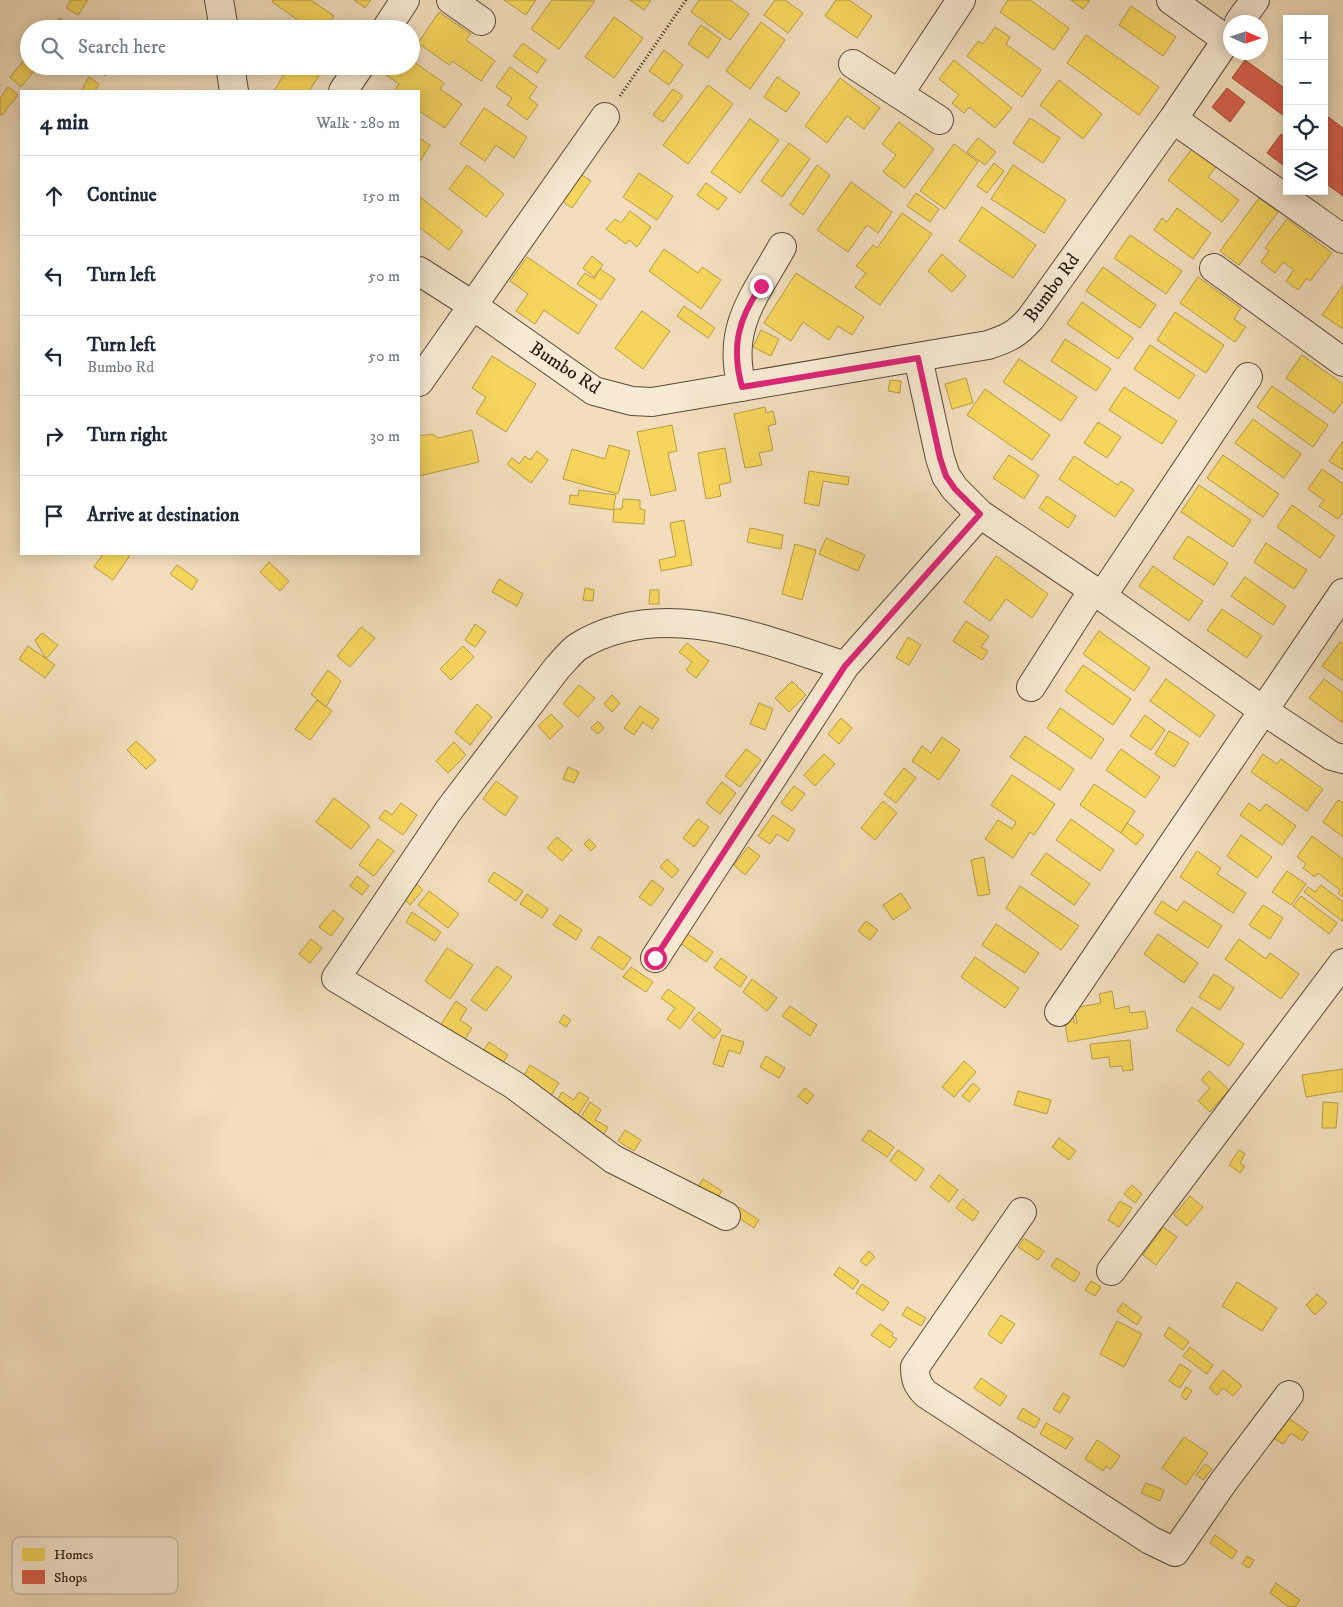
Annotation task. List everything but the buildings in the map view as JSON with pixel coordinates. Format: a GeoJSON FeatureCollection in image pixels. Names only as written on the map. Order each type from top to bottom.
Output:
{"type":"FeatureCollection","features":[{"type":"Feature","properties":{"kind":"street"},"geometry":{"type":"LineString","coordinates":[[219,0],[222,20]]}},
{"type":"Feature","properties":{"kind":"street"},"geometry":{"type":"LineString","coordinates":[[392,20],[405,0]]}},
{"type":"Feature","properties":{"kind":"street"},"geometry":{"type":"LineString","coordinates":[[451,0],[481,22]]}},
{"type":"Feature","properties":{"kind":"street"},"geometry":{"type":"LineString","coordinates":[[899,94],[961,0]]}},
{"type":"Feature","properties":{"kind":"street"},"geometry":{"type":"LineString","coordinates":[[1172,0],[1223,27]]}},
{"type":"Feature","properties":{"kind":"street","name":"Bumbo Rd"},"geometry":{"type":"LineString","coordinates":[[1244,15],[1255,0]]}},
{"type":"Feature","properties":{"kind":"street","name":"Bumbo Rd"},"geometry":{"type":"LineString","coordinates":[[420,272],[472,305],[594,390],[632,401],[652,402],[988,345],[1020,331],[1031,318],[1173,119],[1223,45]]}},
{"type":"Feature","properties":{"kind":"street"},"geometry":{"type":"LineString","coordinates":[[853,64],[940,120]]}},
{"type":"Feature","properties":{"kind":"street"},"geometry":{"type":"LineString","coordinates":[[231,75],[234,90]]}},
{"type":"Feature","properties":{"kind":"street"},"geometry":{"type":"LineString","coordinates":[[344,90],[354,75]]}},
{"type":"Feature","properties":{"kind":"street"},"geometry":{"type":"LineString","coordinates":[[420,381],[605,117]]}},
{"type":"Feature","properties":{"kind":"street"},"geometry":{"type":"LineString","coordinates":[[1173,119],[1343,239]]}},
{"type":"Feature","properties":{"kind":"street"},"geometry":{"type":"LineString","coordinates":[[742,387],[738,371],[736,347],[741,322],[750,302],[782,247]]}},
{"type":"Feature","properties":{"kind":"street"},"geometry":{"type":"LineString","coordinates":[[1214,268],[1343,362]]}},
{"type":"Feature","properties":{"kind":"street"},"geometry":{"type":"LineString","coordinates":[[918,358],[940,458],[946,476],[955,489],[980,514],[1098,593],[1264,711],[1332,756],[1343,759]]}},
{"type":"Feature","properties":{"kind":"street"},"geometry":{"type":"LineString","coordinates":[[1031,688],[1248,377]]}},
{"type":"Feature","properties":{"kind":"street"},"geometry":{"type":"LineString","coordinates":[[655,958],[845,666],[980,514]]}},
{"type":"Feature","properties":{"kind":"street"},"geometry":{"type":"LineString","coordinates":[[1059,1012],[1343,593]]}},
{"type":"Feature","properties":{"kind":"street"},"geometry":{"type":"LineString","coordinates":[[726,1216],[613,1159],[514,1085],[336,978],[448,810],[558,668],[577,647],[607,633],[631,627],[675,623],[722,629],[753,636],[845,666]]}},
{"type":"Feature","properties":{"kind":"street"},"geometry":{"type":"LineString","coordinates":[[1111,1271],[1343,963]]}},
{"type":"Feature","properties":{"kind":"street"},"geometry":{"type":"LineString","coordinates":[[1022,1212],[915,1367],[915,1379],[918,1387],[926,1394],[1150,1540],[1175,1552],[1224,1481],[1289,1395]]}},
{"type":"Feature","properties":{"kind":"path"},"geometry":{"type":"LineString","coordinates":[[605,117],[686,0]]}},
{"type":"Feature","properties":{"kind":"route"},"geometry":{"type":"LineString","coordinates":[[655,958],[845,666],[980,514],[955,489],[946,476],[940,458],[918,358],[742,387],[738,371],[736,347],[741,322],[750,302],[761,286]]}}]}
